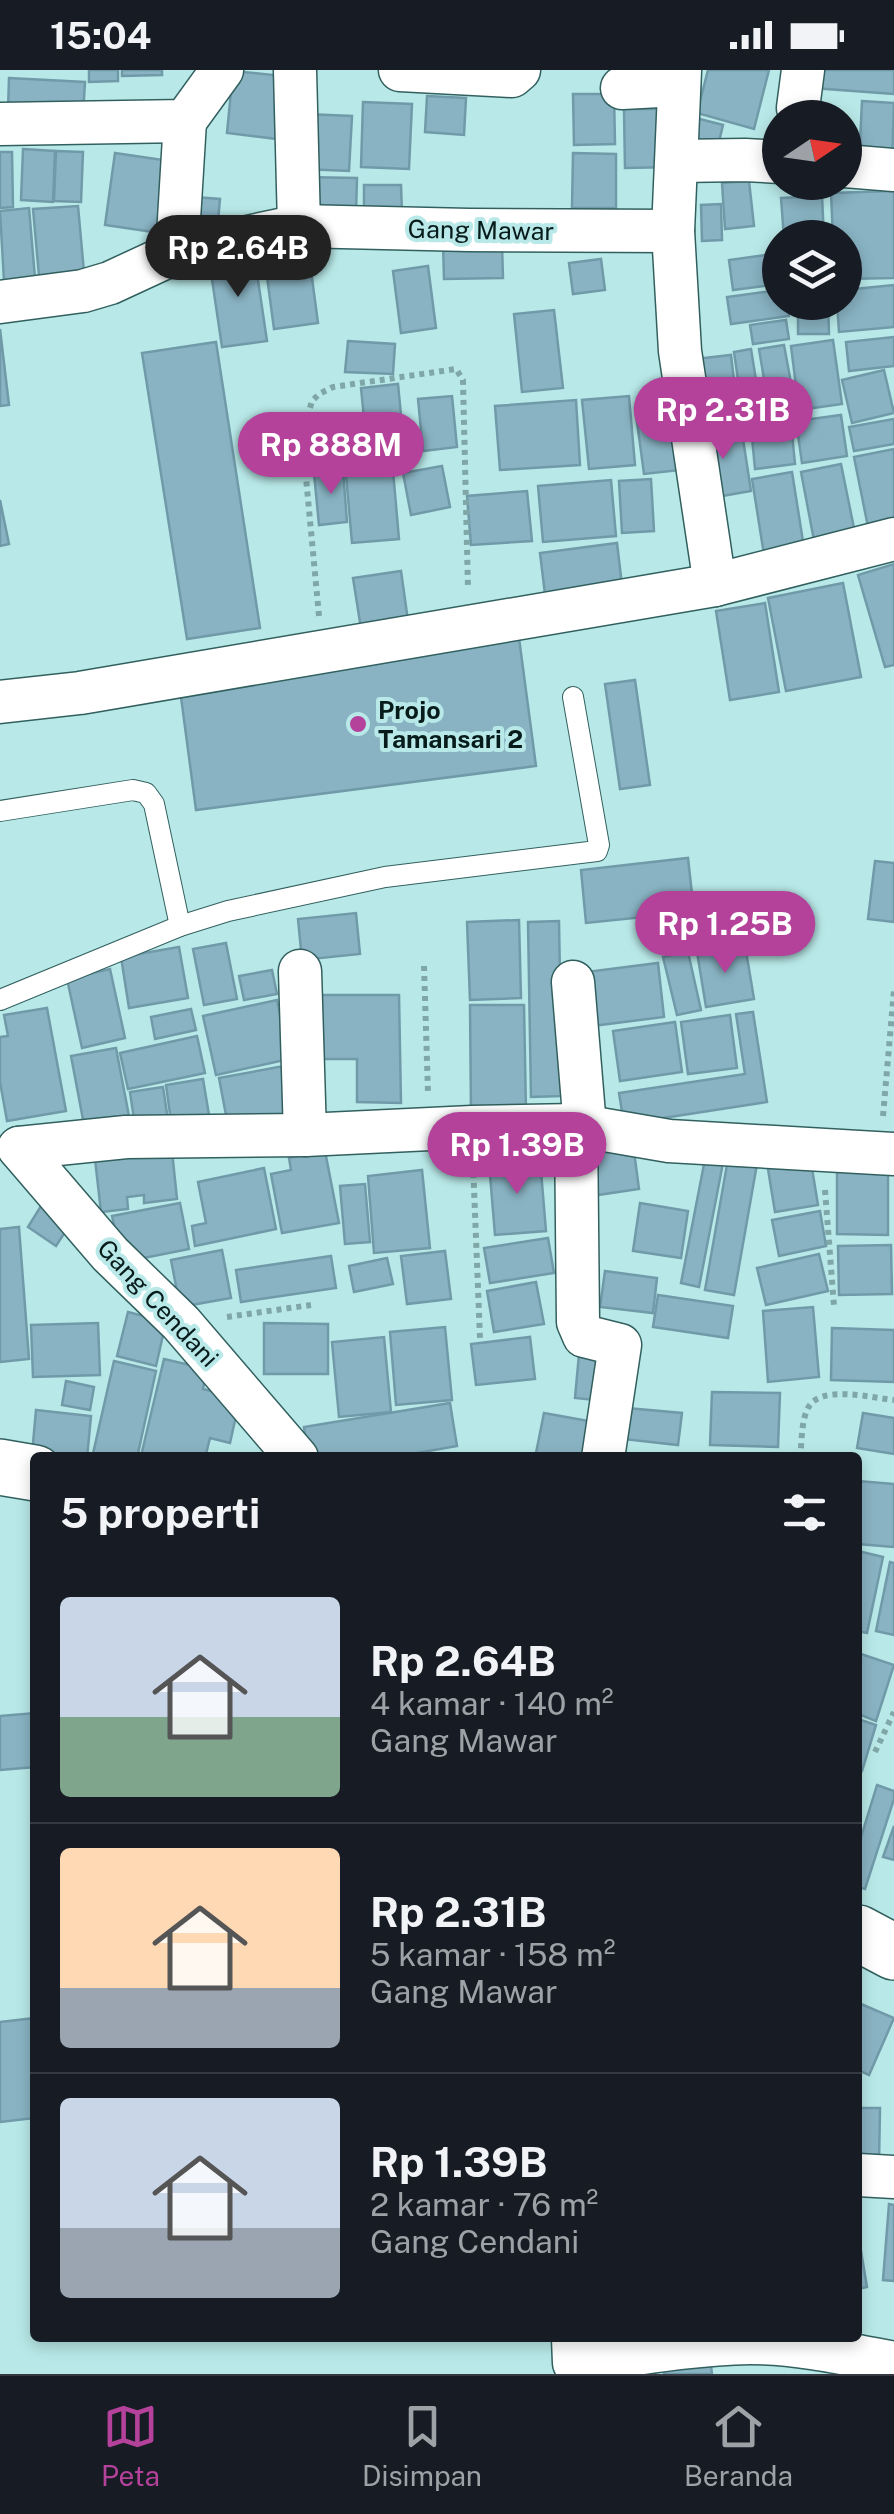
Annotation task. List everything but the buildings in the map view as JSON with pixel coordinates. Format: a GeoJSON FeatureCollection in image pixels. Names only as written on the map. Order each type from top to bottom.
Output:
{"type":"FeatureCollection","features":[{"type":"Feature","properties":{"kind":"street"},"geometry":{"type":"LineString","coordinates":[[178,252],[185,121],[222,70]]}},
{"type":"Feature","properties":{"kind":"street"},"geometry":{"type":"LineString","coordinates":[[295,70],[300,226]]}},
{"type":"Feature","properties":{"kind":"street"},"geometry":{"type":"LineString","coordinates":[[400,70],[512,76],[519,70]]}},
{"type":"Feature","properties":{"kind":"street"},"geometry":{"type":"LineString","coordinates":[[622,88],[679,78],[673,231],[680,352],[715,585]]}},
{"type":"Feature","properties":{"kind":"street"},"geometry":{"type":"LineString","coordinates":[[0,124],[185,121]]}},
{"type":"Feature","properties":{"kind":"street"},"geometry":{"type":"LineString","coordinates":[[678,161],[762,161]]}},
{"type":"Feature","properties":{"kind":"street"},"geometry":{"type":"LineString","coordinates":[[862,167],[894,170]]}},
{"type":"Feature","properties":{"kind":"street","name":"Gang Mawar"},"geometry":{"type":"LineString","coordinates":[[0,302],[83,291],[178,252],[300,226],[673,231]]}},
{"type":"Feature","properties":{"kind":"street"},"geometry":{"type":"LineString","coordinates":[[0,702],[80,693],[715,585],[894,540]]}},
{"type":"Feature","properties":{"kind":"street"},"geometry":{"type":"LineString","coordinates":[[300,971],[305,1135]]}},
{"type":"Feature","properties":{"kind":"street"},"geometry":{"type":"LineString","coordinates":[[573,982],[581,1126],[578,1322],[584,1336],[620,1344],[604,1452]]}},
{"type":"Feature","properties":{"kind":"street"},"geometry":{"type":"LineString","coordinates":[[10,1147],[126,1137],[581,1126],[670,1141],[887,1153]]}},
{"type":"Feature","properties":{"kind":"street","name":"Gang Cendani"},"geometry":{"type":"LineString","coordinates":[[10,1147],[181,1324],[292,1452]]}},
{"type":"Feature","properties":{"kind":"street"},"geometry":{"type":"LineString","coordinates":[[0,1466],[30,1472]]}},
{"type":"Feature","properties":{"kind":"street"},"geometry":{"type":"LineString","coordinates":[[862,1935],[894,1952]]}},
{"type":"Feature","properties":{"kind":"street"},"geometry":{"type":"LineString","coordinates":[[862,2175],[894,2176]]}},
{"type":"Feature","properties":{"kind":"street"},"geometry":{"type":"LineString","coordinates":[[573,2342],[574,2363],[719,2344],[752,2344],[785,2345],[894,2364]]}},
{"type":"Feature","properties":{"kind":"lane"},"geometry":{"type":"LineString","coordinates":[[0,1000],[228,910],[385,877],[597,851],[573,698]]}},
{"type":"Feature","properties":{"kind":"lane"},"geometry":{"type":"LineString","coordinates":[[0,811],[133,790],[146,794],[154,804],[180,926]]}},
{"type":"Feature","properties":{"kind":"path"},"geometry":{"type":"LineString","coordinates":[[323,652],[302,435],[312,401],[334,388],[456,369],[463,380],[469,628]]}},
{"type":"Feature","properties":{"kind":"path"},"geometry":{"type":"LineString","coordinates":[[424,966],[429,1129]]}},
{"type":"Feature","properties":{"kind":"path"},"geometry":{"type":"LineString","coordinates":[[887,1153],[894,990]]}},
{"type":"Feature","properties":{"kind":"path"},"geometry":{"type":"LineString","coordinates":[[472,1127],[480,1338]]}},
{"type":"Feature","properties":{"kind":"path"},"geometry":{"type":"LineString","coordinates":[[822,1148],[834,1306]]}},
{"type":"Feature","properties":{"kind":"path"},"geometry":{"type":"LineString","coordinates":[[181,1324],[311,1305]]}},
{"type":"Feature","properties":{"kind":"path"},"geometry":{"type":"LineString","coordinates":[[801,1452],[806,1410],[814,1399],[837,1394],[894,1400]]}},
{"type":"Feature","properties":{"kind":"path"},"geometry":{"type":"LineString","coordinates":[[875,1752],[894,1712]]}},
{"type":"Feature","properties":{"kind":"place","name":"Projo Tamansari 2"},"geometry":{"type":"Point","coordinates":[358,724]}}]}
